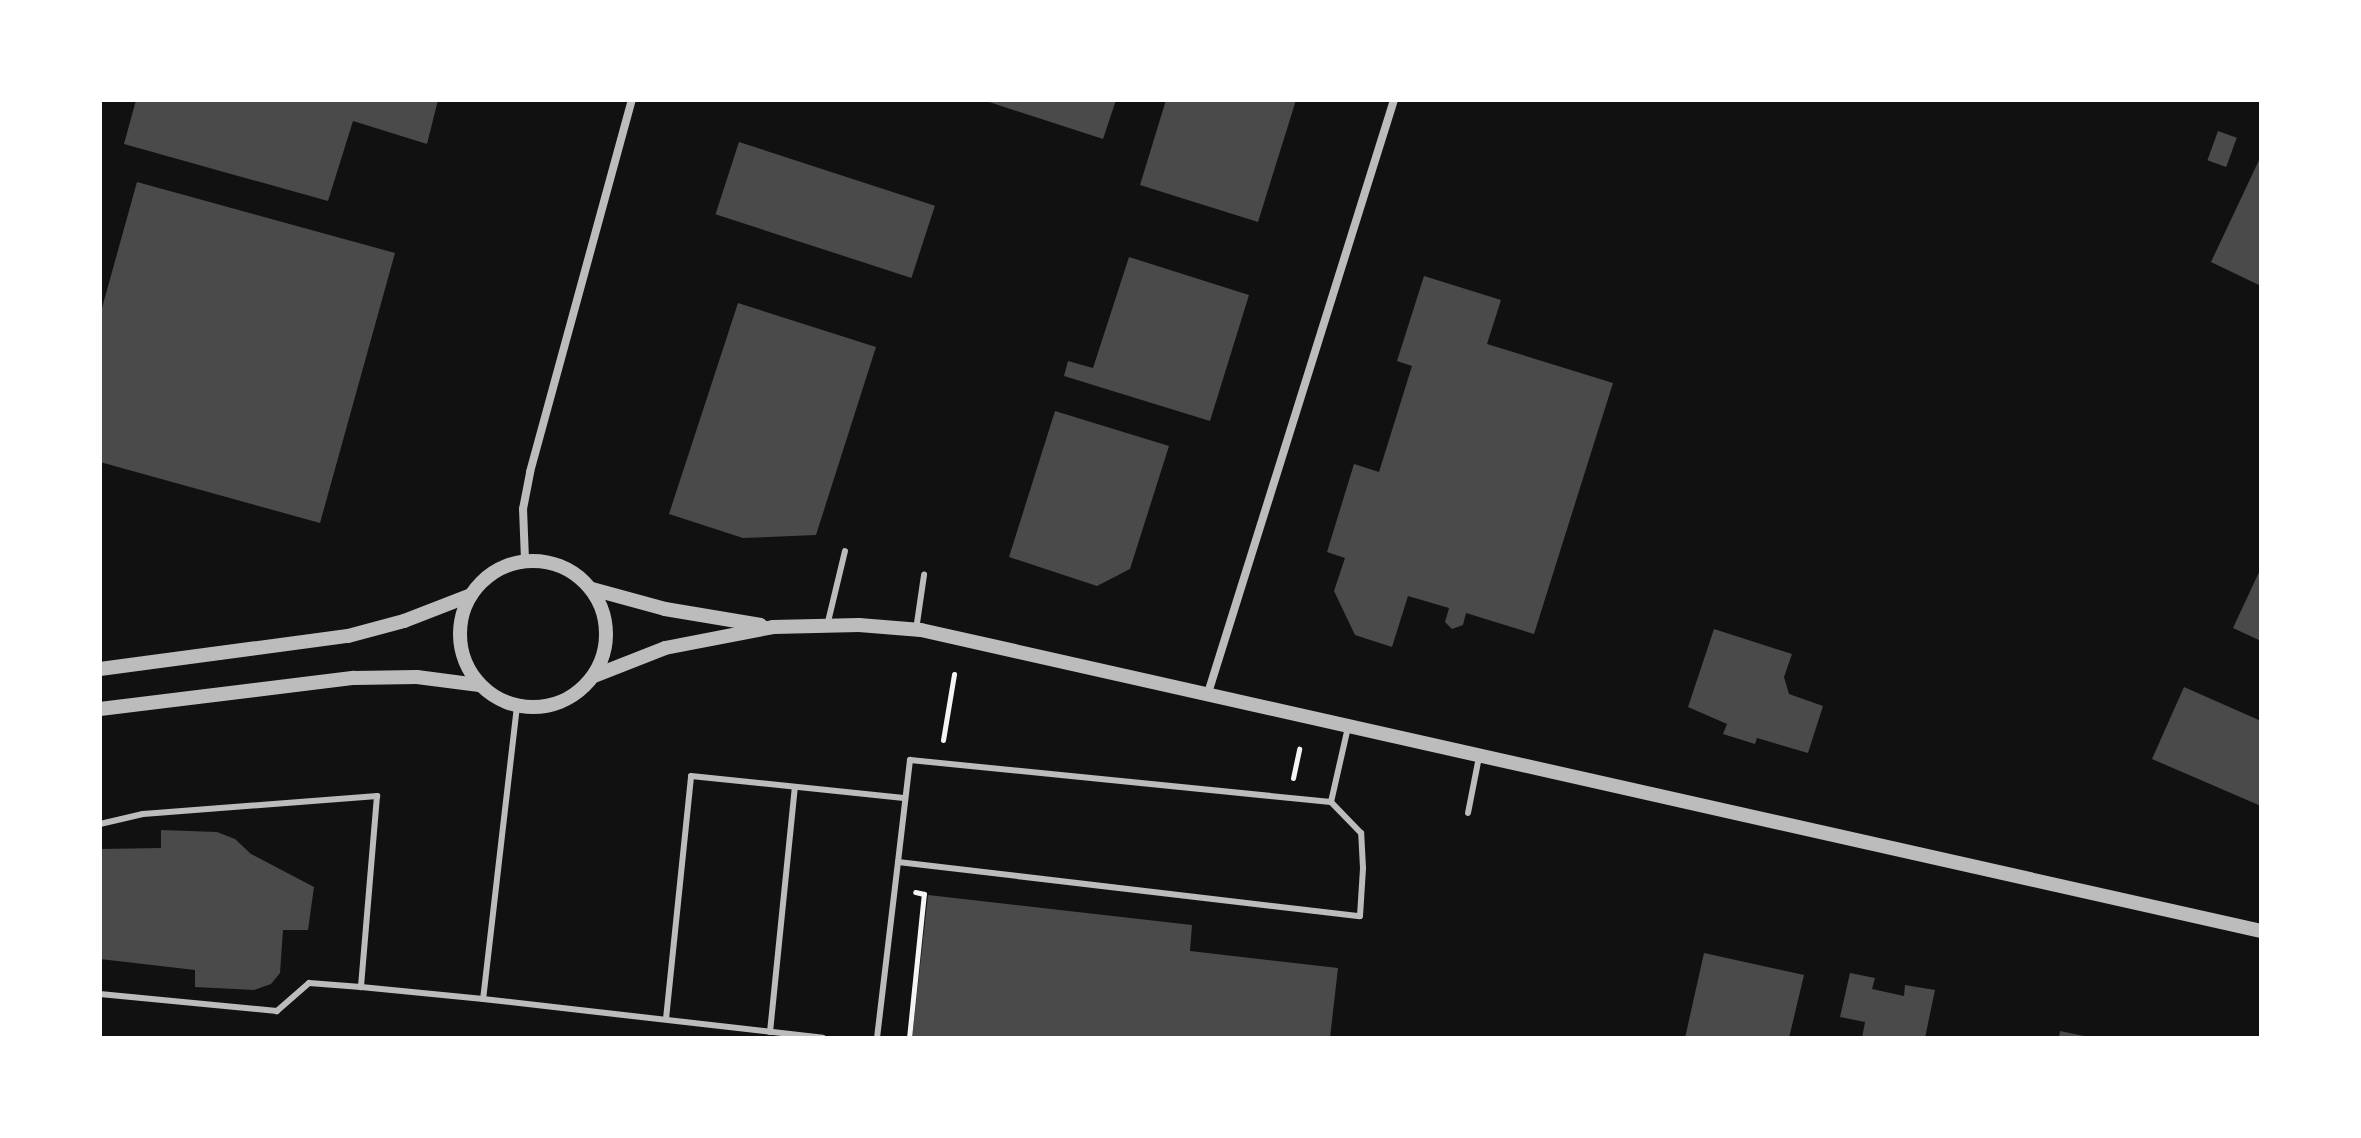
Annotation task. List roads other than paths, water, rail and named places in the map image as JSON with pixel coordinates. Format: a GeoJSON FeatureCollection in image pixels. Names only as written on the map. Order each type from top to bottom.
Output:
{"type":"FeatureCollection","features":[{"type":"Feature","properties":{"kind":"street"},"geometry":{"type":"LineString","coordinates":[[525,560],[523,509],[530,472],[632,100]]}},
{"type":"Feature","properties":{"kind":"street"},"geometry":{"type":"LineString","coordinates":[[1208,693],[1394,100]]}},
{"type":"Feature","properties":{"kind":"street"},"geometry":{"type":"LineString","coordinates":[[100,669],[348,636],[431,612],[471,595],[500,568],[525,560],[550,562],[573,572],[592,589],[603,609],[607,632],[604,655],[594,676],[579,692],[560,703],[517,706],[496,698],[479,685],[467,666],[460,644],[460,622],[471,595]]}},
{"type":"Feature","properties":{"kind":"street"},"geometry":{"type":"LineString","coordinates":[[592,589],[665,609],[773,627]]}},
{"type":"Feature","properties":{"kind":"street"},"geometry":{"type":"LineString","coordinates":[[594,676],[665,648],[773,627],[916,630],[1349,724],[2261,931]]}},
{"type":"Feature","properties":{"kind":"street"},"geometry":{"type":"LineString","coordinates":[[100,709],[354,678],[417,677],[479,685]]}},
{"type":"Feature","properties":{"kind":"lane"},"geometry":{"type":"LineString","coordinates":[[827,626],[845,551]]}},
{"type":"Feature","properties":{"kind":"lane"},"geometry":{"type":"LineString","coordinates":[[916,630],[924,575]]}},
{"type":"Feature","properties":{"kind":"lane"},"geometry":{"type":"LineString","coordinates":[[483,999],[517,706]]}},
{"type":"Feature","properties":{"kind":"lane"},"geometry":{"type":"LineString","coordinates":[[1331,802],[1349,724]]}},
{"type":"Feature","properties":{"kind":"lane"},"geometry":{"type":"LineString","coordinates":[[1468,813],[1480,754]]}},
{"type":"Feature","properties":{"kind":"lane"},"geometry":{"type":"LineString","coordinates":[[877,1038],[910,760],[1331,802],[1361,833],[1360,916],[898,862]]}},
{"type":"Feature","properties":{"kind":"lane"},"geometry":{"type":"LineString","coordinates":[[666,1019],[691,776],[904,798]]}},
{"type":"Feature","properties":{"kind":"lane"},"geometry":{"type":"LineString","coordinates":[[770,1032],[795,787]]}},
{"type":"Feature","properties":{"kind":"lane"},"geometry":{"type":"LineString","coordinates":[[100,824],[143,814],[377,796],[361,987]]}},
{"type":"Feature","properties":{"kind":"lane"},"geometry":{"type":"LineString","coordinates":[[100,994],[277,1011],[309,983],[483,999],[823,1038]]}}]}
